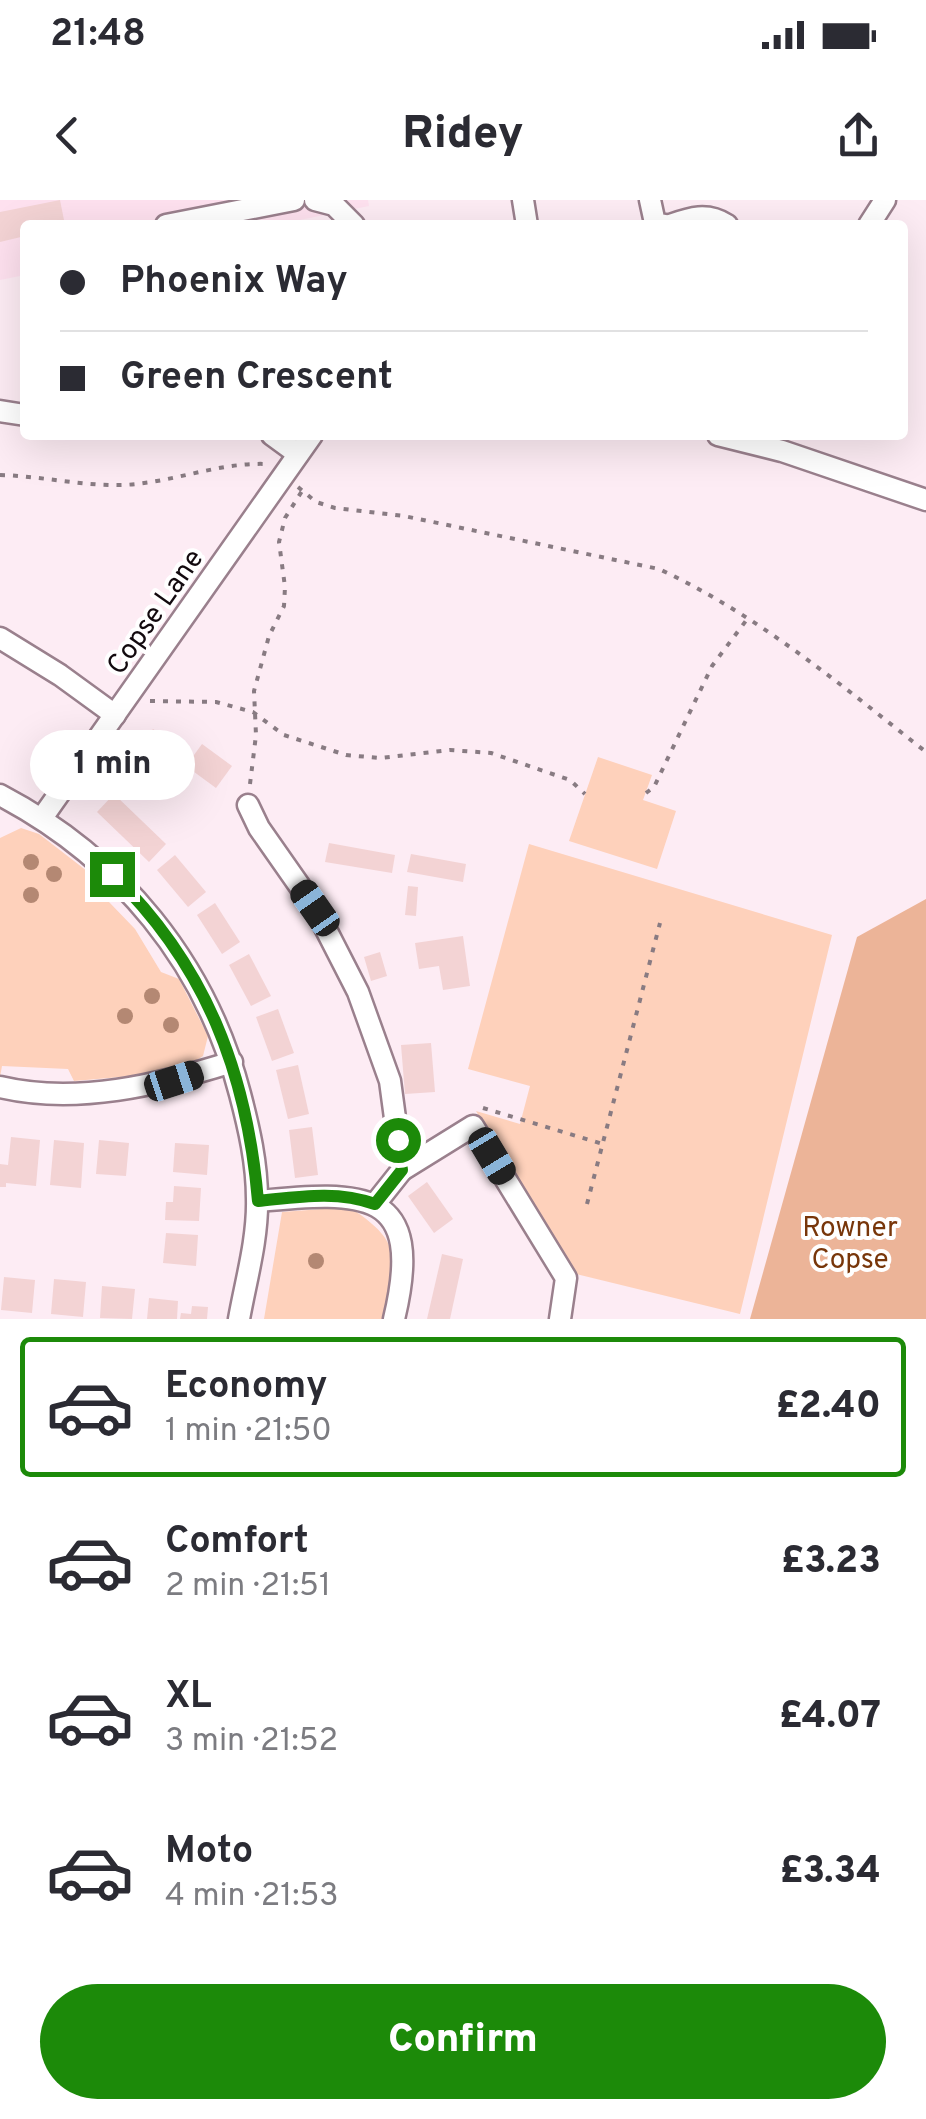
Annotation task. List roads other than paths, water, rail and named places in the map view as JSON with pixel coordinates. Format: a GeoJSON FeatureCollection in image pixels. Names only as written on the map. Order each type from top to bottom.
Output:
{"type":"FeatureCollection","features":[{"type":"Feature","properties":{"kind":"street"},"geometry":{"type":"LineString","coordinates":[[192,220],[294,200]]}},
{"type":"Feature","properties":{"kind":"street"},"geometry":{"type":"LineString","coordinates":[[315,200],[334,205],[349,220]]}},
{"type":"Feature","properties":{"kind":"street"},"geometry":{"type":"LineString","coordinates":[[690,208],[720,220]]}},
{"type":"Feature","properties":{"kind":"street"},"geometry":{"type":"LineString","coordinates":[[279,440],[298,454]]}},
{"type":"Feature","properties":{"kind":"street","name":"Copse Lane"},"geometry":{"type":"LineString","coordinates":[[42,818],[308,440]]}},
{"type":"Feature","properties":{"kind":"street"},"geometry":{"type":"LineString","coordinates":[[760,440],[785,443],[926,500]]}},
{"type":"Feature","properties":{"kind":"street"},"geometry":{"type":"LineString","coordinates":[[0,638],[120,708]]}},
{"type":"Feature","properties":{"kind":"street"},"geometry":{"type":"LineString","coordinates":[[1,799],[42,818],[91,855],[132,894],[196,980],[216,1018],[232,1062],[254,1159],[258,1201],[238,1319]]}},
{"type":"Feature","properties":{"kind":"street"},"geometry":{"type":"LineString","coordinates":[[248,806],[315,908],[358,992],[390,1081],[402,1170]]}},
{"type":"Feature","properties":{"kind":"street"},"geometry":{"type":"LineString","coordinates":[[0,1087],[20,1092],[94,1092],[174,1081],[232,1062]]}},
{"type":"Feature","properties":{"kind":"street"},"geometry":{"type":"LineString","coordinates":[[375,1204],[402,1170],[473,1126],[566,1278],[560,1319]]}},
{"type":"Feature","properties":{"kind":"street"},"geometry":{"type":"LineString","coordinates":[[258,1201],[326,1194],[375,1204],[402,1242],[403,1282],[394,1319]]}},
{"type":"Feature","properties":{"kind":"park label","name":"Rowner Copse"},"geometry":{"type":"Point","coordinates":[850,1242]}}]}
